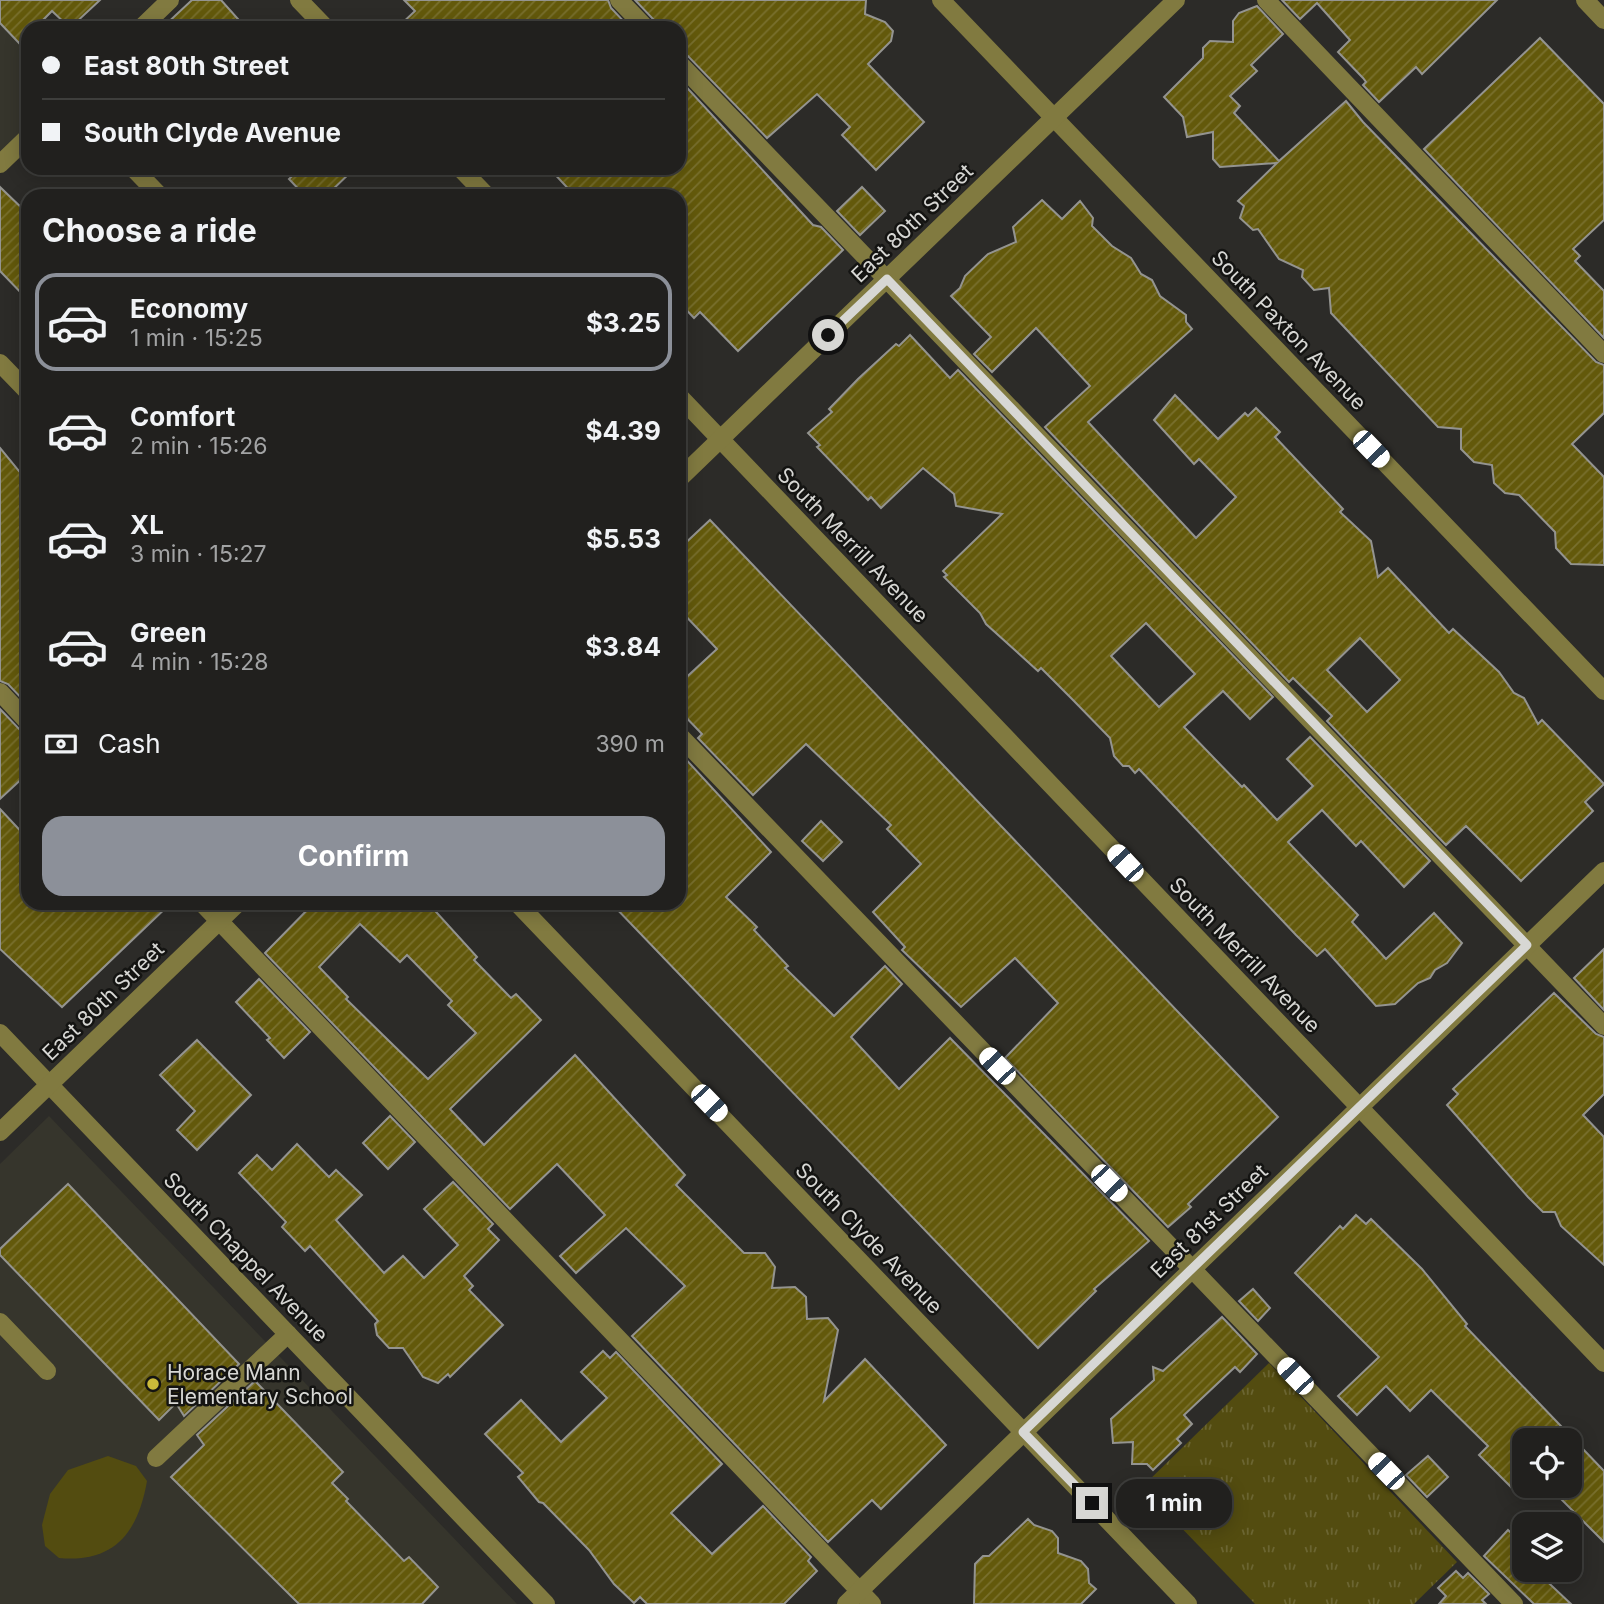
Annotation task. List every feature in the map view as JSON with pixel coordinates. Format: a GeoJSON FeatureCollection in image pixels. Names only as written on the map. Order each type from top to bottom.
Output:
{"type":"FeatureCollection","features":[{"type":"Feature","properties":{"kind":"street"},"geometry":{"type":"LineString","coordinates":[[148,21],[170,0]]}},
{"type":"Feature","properties":{"kind":"street"},"geometry":{"type":"LineString","coordinates":[[299,0],[319,21]]}},
{"type":"Feature","properties":{"kind":"street"},"geometry":{"type":"LineString","coordinates":[[619,0],[639,21]]}},
{"type":"Feature","properties":{"kind":"street","name":"South Paxton Avenue"},"geometry":{"type":"LineString","coordinates":[[941,0],[1604,691]]}},
{"type":"Feature","properties":{"kind":"street","name":"East 80th Street"},"geometry":{"type":"LineString","coordinates":[[686,472],[1176,0]]}},
{"type":"Feature","properties":{"kind":"street"},"geometry":{"type":"LineString","coordinates":[[1266,0],[1604,354]]}},
{"type":"Feature","properties":{"kind":"street"},"geometry":{"type":"LineString","coordinates":[[1585,0],[1604,20]]}},
{"type":"Feature","properties":{"kind":"street"},"geometry":{"type":"LineString","coordinates":[[686,70],[1604,1026]]}},
{"type":"Feature","properties":{"kind":"street"},"geometry":{"type":"LineString","coordinates":[[0,164],[21,144]]}},
{"type":"Feature","properties":{"kind":"street"},"geometry":{"type":"LineString","coordinates":[[140,175],[153,189]]}},
{"type":"Feature","properties":{"kind":"street"},"geometry":{"type":"LineString","coordinates":[[467,175],[480,189]]}},
{"type":"Feature","properties":{"kind":"street"},"geometry":{"type":"LineString","coordinates":[[0,363],[21,385]]}},
{"type":"Feature","properties":{"kind":"street","name":"South Merrill Avenue"},"geometry":{"type":"LineString","coordinates":[[686,403],[1604,1363]]}},
{"type":"Feature","properties":{"kind":"street"},"geometry":{"type":"LineString","coordinates":[[0,692],[21,714]]}},
{"type":"Feature","properties":{"kind":"street"},"geometry":{"type":"LineString","coordinates":[[686,742],[1514,1604]]}},
{"type":"Feature","properties":{"kind":"street","name":"East 81st Street"},"geometry":{"type":"LineString","coordinates":[[846,1604],[1604,871]]}},
{"type":"Feature","properties":{"kind":"street"},"geometry":{"type":"LineString","coordinates":[[209,910],[872,1604]]}},
{"type":"Feature","properties":{"kind":"street","name":"East 80th Street"},"geometry":{"type":"LineString","coordinates":[[0,1132],[231,910]]}},
{"type":"Feature","properties":{"kind":"street","name":"South Clyde Avenue"},"geometry":{"type":"LineString","coordinates":[[524,910],[1188,1604]]}},
{"type":"Feature","properties":{"kind":"street","name":"South Chappel Avenue"},"geometry":{"type":"LineString","coordinates":[[0,1033],[546,1604]]}},
{"type":"Feature","properties":{"kind":"street"},"geometry":{"type":"LineString","coordinates":[[0,1322],[47,1371]]}},
{"type":"Feature","properties":{"kind":"street"},"geometry":{"type":"LineString","coordinates":[[156,1458],[288,1334]]}},
{"type":"Feature","properties":{"kind":"shaded area"},"geometry":{"type":"Polygon","coordinates":[[[0,0],[30,0],[50,21],[21,21],[21,144],[0,164],[0,0]]]}},
{"type":"Feature","properties":{"kind":"shaded area","name":"Horace Mann Elementary School"},"geometry":{"type":"Polygon","coordinates":[[[49,1116],[517,1604],[0,1604],[0,1164],[49,1116]]]}},
{"type":"Feature","properties":{"kind":"green space"},"geometry":{"type":"Polygon","coordinates":[[[1269,1363],[1457,1562],[1414,1604],[1255,1604],[1142,1487],[1269,1363]]]}},
{"type":"Feature","properties":{"kind":"green space"},"geometry":{"type":"Polygon","coordinates":[[[108,1456],[136,1466],[147,1481],[137,1516],[130,1530],[109,1550],[78,1558],[59,1558],[45,1546],[42,1525],[50,1494],[68,1470],[108,1456]]]}},
{"type":"Feature","properties":{"kind":"building"},"geometry":{"type":"Polygon","coordinates":[[[0,0],[100,0],[78,21],[63,21],[52,11],[42,21],[21,21],[19,43],[0,23],[0,0]]]}},
{"type":"Feature","properties":{"kind":"building"},"geometry":{"type":"Polygon","coordinates":[[[192,0],[221,0],[240,21],[170,21],[192,0]]]}},
{"type":"Feature","properties":{"kind":"building"},"geometry":{"type":"Polygon","coordinates":[[[404,0],[608,0],[611,8],[623,21],[404,21],[415,11],[404,0]]]}},
{"type":"Feature","properties":{"kind":"building"},"geometry":{"type":"Polygon","coordinates":[[[635,0],[866,0],[865,14],[885,22],[893,31],[891,41],[868,64],[924,122],[876,170],[842,135],[850,127],[817,94],[767,138],[686,55],[686,21],[654,20],[635,0]]]}},
{"type":"Feature","properties":{"kind":"building"},"geometry":{"type":"Polygon","coordinates":[[[1282,0],[1497,0],[1422,74],[1416,67],[1379,102],[1363,85],[1366,82],[1363,78],[1338,52],[1350,40],[1317,3],[1300,19],[1282,0]]]}},
{"type":"Feature","properties":{"kind":"building"},"geometry":{"type":"Polygon","coordinates":[[[1257,6],[1283,34],[1251,65],[1257,71],[1230,96],[1240,106],[1234,113],[1279,161],[1346,101],[1363,122],[1596,362],[1604,365],[1604,413],[1572,444],[1604,477],[1604,565],[1571,564],[1556,548],[1555,532],[1519,495],[1505,493],[1494,483],[1492,465],[1474,462],[1461,449],[1461,429],[1438,427],[1331,313],[1329,288],[1314,290],[1302,277],[1303,270],[1279,259],[1258,229],[1253,230],[1240,218],[1244,206],[1238,201],[1277,163],[1220,167],[1213,159],[1213,132],[1187,137],[1183,117],[1164,97],[1203,58],[1203,48],[1210,41],[1233,42],[1233,21],[1239,13],[1257,6]]]}},
{"type":"Feature","properties":{"kind":"building"},"geometry":{"type":"Polygon","coordinates":[[[1540,38],[1604,104],[1604,220],[1573,249],[1580,256],[1575,261],[1604,291],[1604,338],[1424,149],[1540,38]]]}},
{"type":"Feature","properties":{"kind":"building"},"geometry":{"type":"Polygon","coordinates":[[[686,87],[813,225],[821,227],[843,250],[738,351],[700,312],[694,318],[686,309],[686,189],[568,189],[556,175],[686,175],[686,87]]]}},
{"type":"Feature","properties":{"kind":"building"},"geometry":{"type":"Polygon","coordinates":[[[293,175],[348,175],[333,189],[298,189],[289,179],[293,175]]]}},
{"type":"Feature","properties":{"kind":"building"},"geometry":{"type":"Polygon","coordinates":[[[0,187],[21,207],[21,293],[0,271],[0,187]]]}},
{"type":"Feature","properties":{"kind":"building"},"geometry":{"type":"Polygon","coordinates":[[[862,187],[885,211],[860,235],[837,211],[862,187]]]}},
{"type":"Feature","properties":{"kind":"building"},"geometry":{"type":"Polygon","coordinates":[[[1042,200],[1062,219],[1080,201],[1093,218],[1092,226],[1112,246],[1131,258],[1141,274],[1152,280],[1160,296],[1186,315],[1186,322],[1192,329],[1088,422],[1196,538],[1236,497],[1199,459],[1194,464],[1154,420],[1175,395],[1218,439],[1245,413],[1248,416],[1256,408],[1280,432],[1275,437],[1343,509],[1340,512],[1371,541],[1378,577],[1388,568],[1449,633],[1453,629],[1499,672],[1514,693],[1524,698],[1538,724],[1542,720],[1604,784],[1585,802],[1593,811],[1521,881],[1466,826],[1446,845],[1327,721],[1332,716],[1293,678],[1289,682],[1045,427],[1090,386],[1036,328],[992,372],[974,354],[991,337],[951,296],[960,288],[965,276],[988,254],[1016,242],[1013,227],[1042,200]],[[1360,638],[1327,670],[1367,712],[1400,680],[1360,638]]]}},
{"type":"Feature","properties":{"kind":"building"},"geometry":{"type":"Polygon","coordinates":[[[910,335],[950,378],[958,370],[1273,697],[1250,719],[1223,691],[1184,727],[1242,787],[1244,785],[1277,820],[1313,786],[1287,759],[1310,737],[1430,861],[1404,887],[1361,841],[1356,846],[1322,810],[1288,842],[1358,915],[1352,922],[1386,959],[1434,913],[1462,943],[1447,963],[1435,970],[1430,978],[1418,983],[1395,1004],[1376,1006],[1325,949],[1317,956],[1296,935],[1139,769],[1135,773],[1129,766],[1123,766],[1114,756],[1110,738],[1041,668],[1038,671],[986,624],[980,613],[944,577],[947,575],[943,571],[1002,514],[956,506],[954,494],[923,468],[881,508],[871,497],[868,500],[817,447],[820,445],[808,433],[832,412],[829,409],[858,379],[896,344],[899,346],[910,335]],[[1146,623],[1111,656],[1159,707],[1195,674],[1146,623]]]}},
{"type":"Feature","properties":{"kind":"building"},"geometry":{"type":"Polygon","coordinates":[[[0,448],[21,474],[21,698],[8,684],[0,681],[0,448]]]}},
{"type":"Feature","properties":{"kind":"building"},"geometry":{"type":"Polygon","coordinates":[[[710,520],[1278,1117],[1188,1204],[1191,1207],[1168,1227],[1005,1058],[1058,1003],[1015,958],[961,1007],[902,950],[905,947],[873,912],[921,864],[887,829],[891,825],[806,744],[753,795],[698,738],[702,734],[686,717],[686,678],[717,649],[686,616],[686,542],[710,520]]]}},
{"type":"Feature","properties":{"kind":"building"},"geometry":{"type":"Polygon","coordinates":[[[0,709],[21,730],[21,780],[0,799],[0,709]]]}},
{"type":"Feature","properties":{"kind":"building"},"geometry":{"type":"Polygon","coordinates":[[[686,759],[771,852],[726,897],[757,927],[754,930],[788,966],[785,968],[834,1016],[885,966],[902,984],[851,1037],[899,1089],[950,1038],[1149,1241],[1094,1289],[1096,1291],[1038,1348],[618,910],[686,910],[686,759]]]}},
{"type":"Feature","properties":{"kind":"building"},"geometry":{"type":"Polygon","coordinates":[[[0,809],[21,832],[21,910],[164,910],[62,1007],[0,949],[0,809]]]}},
{"type":"Feature","properties":{"kind":"building"},"geometry":{"type":"Polygon","coordinates":[[[821,821],[842,842],[823,861],[802,841],[821,821]]]}},
{"type":"Feature","properties":{"kind":"building"},"geometry":{"type":"Polygon","coordinates":[[[307,910],[434,910],[477,957],[474,960],[511,998],[516,994],[541,1020],[450,1109],[484,1145],[575,1055],[685,1175],[676,1185],[744,1253],[765,1253],[775,1267],[772,1288],[795,1287],[806,1297],[807,1319],[828,1318],[838,1330],[824,1401],[865,1359],[946,1445],[881,1509],[872,1500],[828,1542],[632,1336],[685,1286],[626,1228],[576,1273],[560,1256],[605,1215],[557,1164],[510,1209],[265,953],[307,910]],[[360,924],[319,967],[348,997],[346,999],[428,1079],[476,1033],[448,1005],[452,1001],[407,955],[400,962],[360,924]]]}},
{"type":"Feature","properties":{"kind":"building"},"geometry":{"type":"Polygon","coordinates":[[[1604,949],[1604,1010],[1574,978],[1604,949]]]}},
{"type":"Feature","properties":{"kind":"building"},"geometry":{"type":"Polygon","coordinates":[[[259,979],[310,1032],[284,1058],[267,1040],[270,1038],[236,1002],[259,979]]]}},
{"type":"Feature","properties":{"kind":"building"},"geometry":{"type":"Polygon","coordinates":[[[1554,993],[1596,1034],[1604,1037],[1604,1094],[1583,1115],[1604,1137],[1604,1265],[1561,1226],[1555,1212],[1543,1212],[1528,1197],[1447,1105],[1458,1094],[1453,1089],[1554,993]]]}},
{"type":"Feature","properties":{"kind":"building"},"geometry":{"type":"Polygon","coordinates":[[[197,1040],[251,1095],[197,1150],[177,1130],[195,1111],[160,1075],[197,1040]]]}},
{"type":"Feature","properties":{"kind":"building"},"geometry":{"type":"Polygon","coordinates":[[[390,1116],[415,1142],[388,1169],[363,1143],[390,1116]]]}},
{"type":"Feature","properties":{"kind":"building"},"geometry":{"type":"Polygon","coordinates":[[[297,1144],[329,1177],[336,1170],[362,1195],[336,1220],[384,1273],[403,1256],[424,1278],[458,1245],[424,1209],[453,1182],[493,1224],[488,1229],[499,1240],[464,1276],[473,1286],[469,1290],[503,1325],[450,1377],[448,1374],[438,1383],[423,1377],[403,1348],[389,1348],[377,1335],[375,1324],[378,1321],[310,1246],[305,1251],[282,1227],[286,1222],[239,1173],[257,1155],[272,1170],[297,1144]]]}},
{"type":"Feature","properties":{"kind":"building"},"geometry":{"type":"Polygon","coordinates":[[[68,1184],[239,1364],[184,1416],[176,1403],[159,1420],[0,1255],[0,1249],[68,1184]]]}},
{"type":"Feature","properties":{"kind":"building"},"geometry":{"type":"Polygon","coordinates":[[[1356,1215],[1366,1224],[1371,1219],[1422,1269],[1467,1324],[1465,1326],[1563,1428],[1512,1428],[1512,1488],[1479,1455],[1488,1446],[1431,1390],[1410,1411],[1386,1386],[1357,1415],[1338,1396],[1379,1357],[1295,1273],[1340,1226],[1343,1229],[1356,1215]]]}},
{"type":"Feature","properties":{"kind":"building"},"geometry":{"type":"Polygon","coordinates":[[[1253,1289],[1270,1308],[1258,1321],[1239,1301],[1253,1289]]]}},
{"type":"Feature","properties":{"kind":"building"},"geometry":{"type":"Polygon","coordinates":[[[1222,1317],[1257,1354],[1240,1372],[1235,1367],[1184,1415],[1192,1424],[1177,1439],[1181,1443],[1153,1470],[1147,1464],[1132,1464],[1133,1442],[1113,1443],[1111,1419],[1154,1380],[1153,1367],[1163,1371],[1222,1317]]]}},
{"type":"Feature","properties":{"kind":"building"},"geometry":{"type":"Polygon","coordinates":[[[603,1351],[610,1358],[616,1352],[722,1464],[671,1513],[712,1554],[763,1506],[811,1557],[808,1561],[817,1571],[784,1604],[647,1604],[640,1597],[634,1603],[614,1584],[589,1550],[539,1502],[518,1477],[523,1473],[485,1434],[521,1400],[561,1442],[607,1398],[581,1372],[603,1351]]]}},
{"type":"Feature","properties":{"kind":"building"},"geometry":{"type":"Polygon","coordinates":[[[255,1381],[343,1472],[332,1483],[348,1499],[346,1501],[404,1561],[409,1557],[438,1587],[422,1604],[299,1604],[171,1477],[204,1445],[197,1435],[255,1381]]]}},
{"type":"Feature","properties":{"kind":"building"},"geometry":{"type":"Polygon","coordinates":[[[1582,1448],[1604,1471],[1604,1542],[1582,1520],[1582,1512],[1574,1512],[1560,1498],[1582,1498],[1582,1448]]]}},
{"type":"Feature","properties":{"kind":"building"},"geometry":{"type":"Polygon","coordinates":[[[1428,1456],[1448,1477],[1427,1497],[1406,1475],[1428,1456]]]}},
{"type":"Feature","properties":{"kind":"building"},"geometry":{"type":"Polygon","coordinates":[[[1028,1519],[1034,1525],[1052,1531],[1058,1538],[1058,1553],[1081,1561],[1088,1569],[1089,1583],[1096,1589],[1081,1604],[974,1604],[975,1564],[983,1556],[989,1556],[1028,1519]]]}},
{"type":"Feature","properties":{"kind":"building"},"geometry":{"type":"Polygon","coordinates":[[[1508,1530],[1512,1534],[1512,1582],[1548,1582],[1571,1604],[1534,1604],[1484,1556],[1508,1530]]]}},
{"type":"Feature","properties":{"kind":"building"},"geometry":{"type":"Polygon","coordinates":[[[1456,1571],[1463,1578],[1468,1573],[1489,1594],[1482,1600],[1486,1604],[1439,1604],[1446,1596],[1438,1588],[1456,1571]]]}},
{"type":"Feature","properties":{"kind":"place","name":"Horace Mann Elementary School"},"geometry":{"type":"Point","coordinates":[153,1384]}},
{"type":"Feature","properties":{"kind":"route"},"geometry":{"type":"LineString","coordinates":[[828,335],[887,279],[1527,945],[1023,1432],[1092,1503]]}}]}
